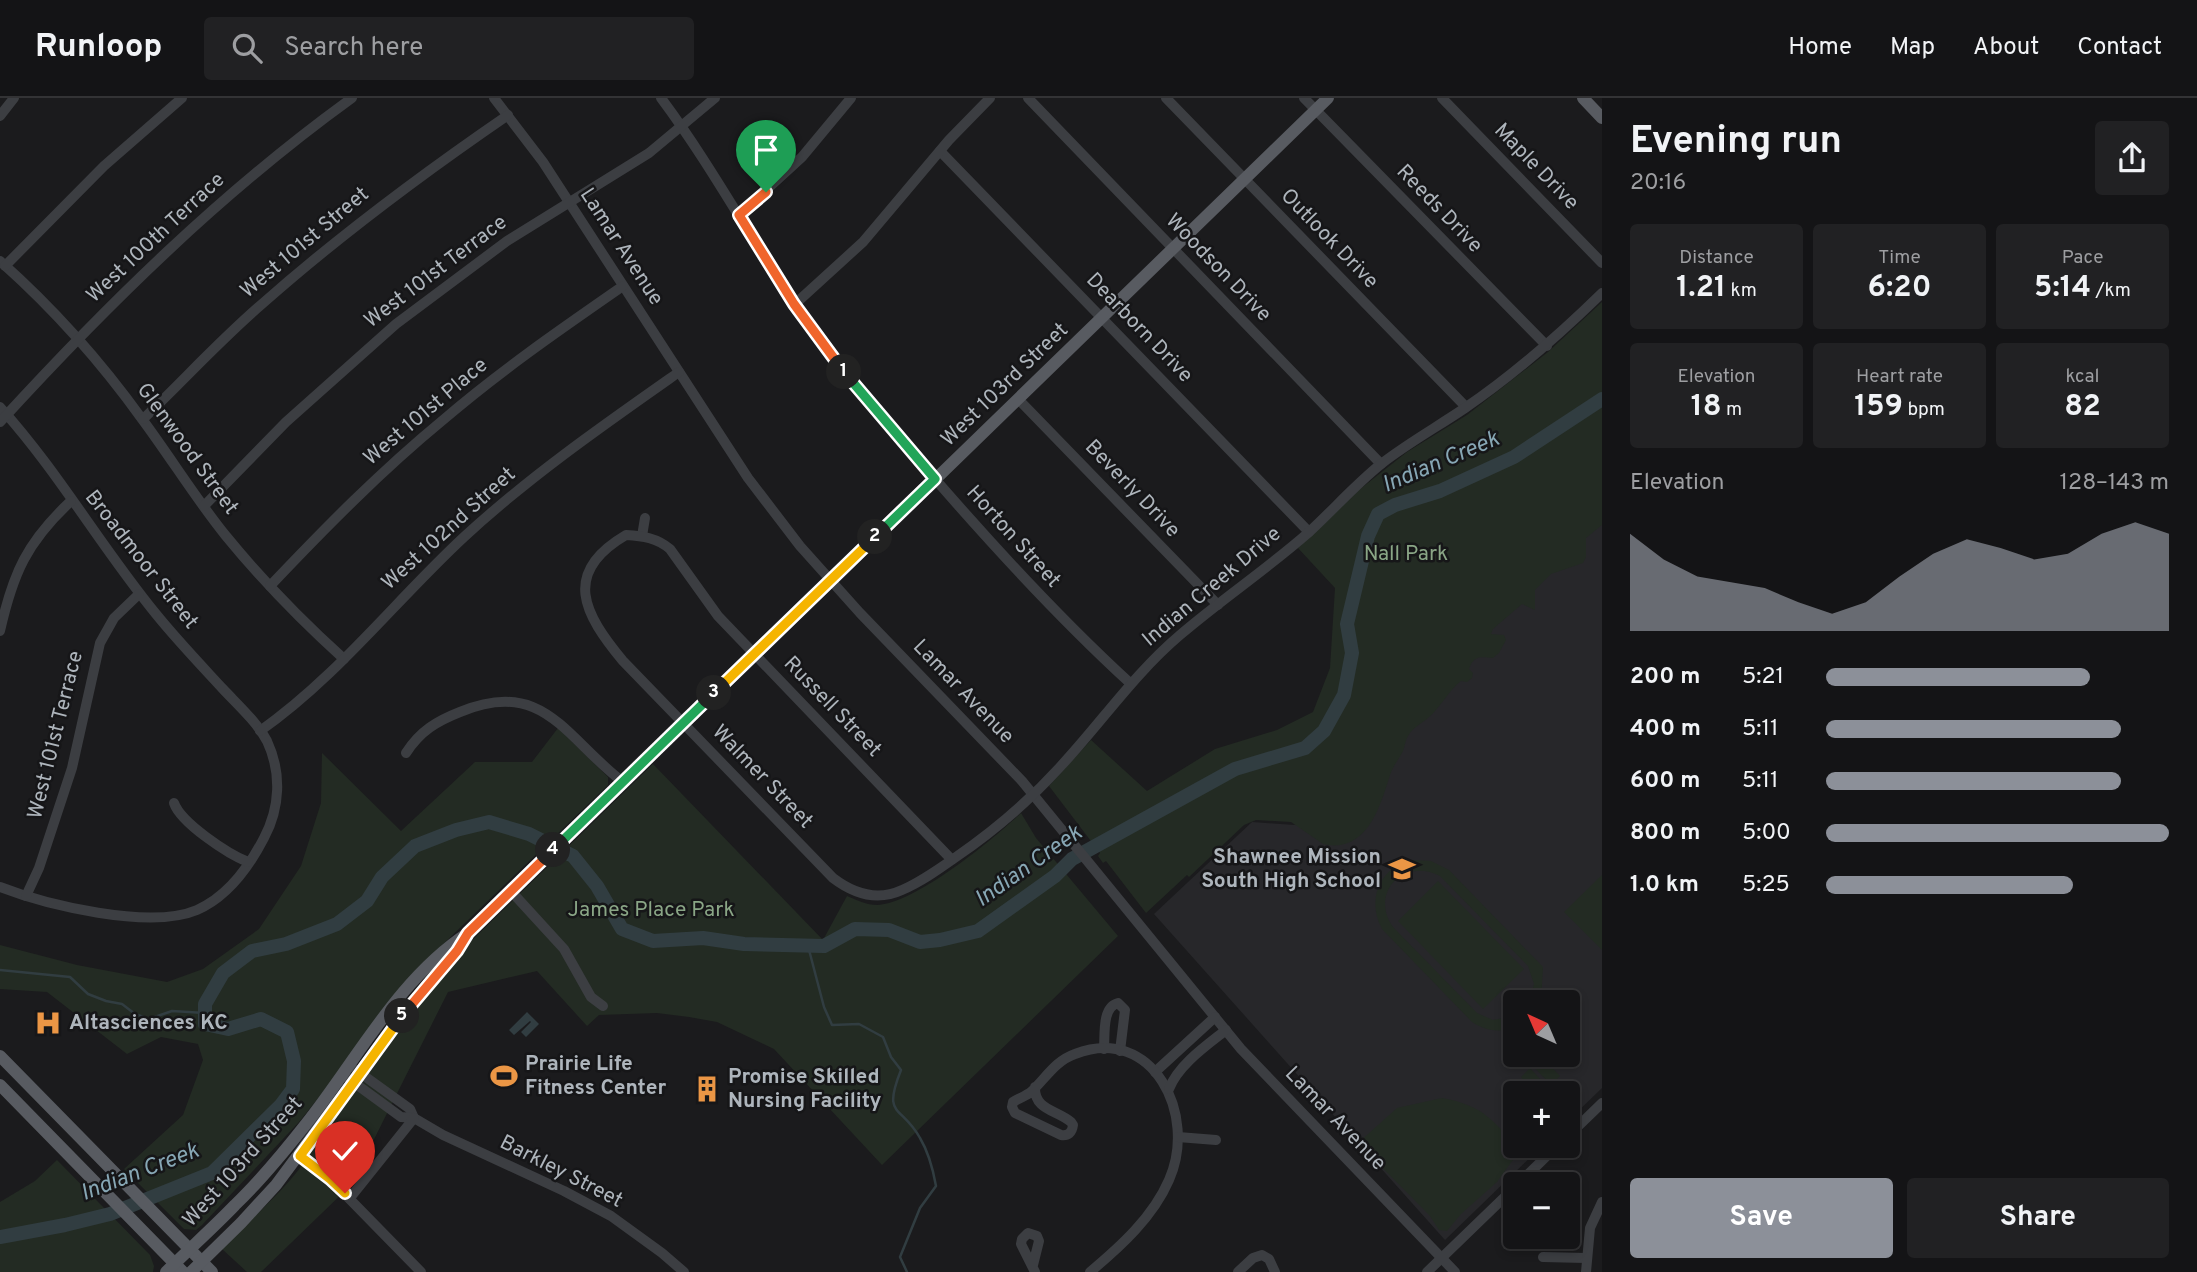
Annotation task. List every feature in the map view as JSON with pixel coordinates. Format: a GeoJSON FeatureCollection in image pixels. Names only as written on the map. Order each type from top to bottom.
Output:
{"type":"FeatureCollection","features":[{"type":"Feature","properties":{"kind":"main road","name":"West 103rd Street"},"geometry":{"type":"LineString","coordinates":[[191,1272],[258,1205],[300,1156],[351,1073],[417,978],[450,944],[468,933],[1328,98]]}},
{"type":"Feature","properties":{"kind":"main road"},"geometry":{"type":"LineString","coordinates":[[1583,98],[1602,118]]}},
{"type":"Feature","properties":{"kind":"main road"},"geometry":{"type":"LineString","coordinates":[[0,1056],[212,1272]]}},
{"type":"Feature","properties":{"kind":"main road","name":"West 103rd Street"},"geometry":{"type":"LineString","coordinates":[[174,1269],[189,1249],[237,1204],[351,1073]]}},
{"type":"Feature","properties":{"kind":"main road"},"geometry":{"type":"LineString","coordinates":[[0,1085],[163,1251],[174,1269]]}},
{"type":"Feature","properties":{"kind":"street"},"geometry":{"type":"LineString","coordinates":[[0,116],[14,98]]}},
{"type":"Feature","properties":{"kind":"street"},"geometry":{"type":"LineString","coordinates":[[3,263],[96,174],[182,98]]}},
{"type":"Feature","properties":{"kind":"street","name":"West 100th Terrace"},"geometry":{"type":"LineString","coordinates":[[2,414],[209,212],[352,98]]}},
{"type":"Feature","properties":{"kind":"street","name":"Lamar Avenue"},"geometry":{"type":"LineString","coordinates":[[494,98],[569,202],[748,478],[783,524],[830,581],[1033,795],[1215,1017],[1283,1094],[1455,1272]]}},
{"type":"Feature","properties":{"kind":"street","name":"Horton Street"},"geometry":{"type":"LineString","coordinates":[[661,98],[794,304],[862,395],[1056,613],[1130,683]]}},
{"type":"Feature","properties":{"kind":"street","name":"West 101st Terrace"},"geometry":{"type":"LineString","coordinates":[[204,506],[295,414],[396,324],[506,242],[649,153],[715,98]]}},
{"type":"Feature","properties":{"kind":"street"},"geometry":{"type":"LineString","coordinates":[[739,215],[780,179],[851,98]]}},
{"type":"Feature","properties":{"kind":"street"},"geometry":{"type":"LineString","coordinates":[[794,304],[863,242],[940,151],[990,98]]}},
{"type":"Feature","properties":{"kind":"street","name":"Woodson Drive"},"geometry":{"type":"LineString","coordinates":[[1028,98],[1381,464]]}},
{"type":"Feature","properties":{"kind":"street","name":"Outlook Drive"},"geometry":{"type":"LineString","coordinates":[[1166,98],[1466,407]]}},
{"type":"Feature","properties":{"kind":"street","name":"Reeds Drive"},"geometry":{"type":"LineString","coordinates":[[1304,98],[1546,346]]}},
{"type":"Feature","properties":{"kind":"street","name":"Maple Drive"},"geometry":{"type":"LineString","coordinates":[[1442,98],[1602,263]]}},
{"type":"Feature","properties":{"kind":"street","name":"West 101st Street"},"geometry":{"type":"LineString","coordinates":[[143,419],[233,330],[338,238],[508,115]]}},
{"type":"Feature","properties":{"kind":"street","name":"Dearborn Drive"},"geometry":{"type":"LineString","coordinates":[[940,151],[1309,532]]}},
{"type":"Feature","properties":{"kind":"street","name":"Glenwood Street"},"geometry":{"type":"LineString","coordinates":[[3,263],[78,339],[143,419],[204,506],[270,586],[344,659]]}},
{"type":"Feature","properties":{"kind":"street","name":"West 101st Place"},"geometry":{"type":"LineString","coordinates":[[270,586],[372,482],[442,421],[515,362],[623,286]]}},
{"type":"Feature","properties":{"kind":"street","name":"Indian Creek Drive"},"geometry":{"type":"LineString","coordinates":[[849,889],[874,895],[889,894],[920,880],[993,830],[1033,795],[1158,654],[1309,532],[1381,464],[1466,407],[1546,346],[1602,293]]}},
{"type":"Feature","properties":{"kind":"street","name":"West 102nd Street"},"geometry":{"type":"LineString","coordinates":[[260,731],[311,692],[411,588],[476,527],[563,455],[679,372]]}},
{"type":"Feature","properties":{"kind":"street","name":"Beverly Drive"},"geometry":{"type":"LineString","coordinates":[[1018,399],[1218,605]]}},
{"type":"Feature","properties":{"kind":"street","name":"Broadmoor Street"},"geometry":{"type":"LineString","coordinates":[[0,887],[26,896],[102,913],[180,915],[197,910],[218,898],[231,886],[248,862],[268,830],[277,795],[276,768],[260,731],[139,594],[71,500],[2,414]]}},
{"type":"Feature","properties":{"kind":"street"},"geometry":{"type":"LineString","coordinates":[[0,631],[9,592],[27,552],[45,526],[71,500]]}},
{"type":"Feature","properties":{"kind":"street"},"geometry":{"type":"LineString","coordinates":[[642,536],[645,518]]}},
{"type":"Feature","properties":{"kind":"street","name":"Walmer Street"},"geometry":{"type":"LineString","coordinates":[[642,536],[626,535],[599,556],[592,565],[587,577],[587,603],[598,629],[614,650],[683,723],[833,878],[849,889]]}},
{"type":"Feature","properties":{"kind":"street","name":"Russell Street"},"geometry":{"type":"LineString","coordinates":[[642,536],[661,541],[675,555],[718,616],[953,859]]}},
{"type":"Feature","properties":{"kind":"street","name":"West 101st Terrace"},"geometry":{"type":"LineString","coordinates":[[26,896],[39,868],[72,768],[100,643],[114,618],[139,594]]}},
{"type":"Feature","properties":{"kind":"street"},"geometry":{"type":"LineString","coordinates":[[406,753],[424,731],[452,715],[497,701],[517,701],[540,709],[623,782]]}},
{"type":"Feature","properties":{"kind":"street"},"geometry":{"type":"LineString","coordinates":[[174,803],[177,811],[188,823],[248,862]]}},
{"type":"Feature","properties":{"kind":"street"},"geometry":{"type":"LineString","coordinates":[[510,891],[564,949],[591,997],[603,1006]]}},
{"type":"Feature","properties":{"kind":"street"},"geometry":{"type":"LineString","coordinates":[[1104,1049],[1108,1011],[1118,1003],[1125,1010],[1120,1051]]}},
{"type":"Feature","properties":{"kind":"street"},"geometry":{"type":"LineString","coordinates":[[1155,1072],[1215,1017]]}},
{"type":"Feature","properties":{"kind":"street"},"geometry":{"type":"LineString","coordinates":[[1169,1089],[1171,1082],[1183,1069],[1226,1030]]}},
{"type":"Feature","properties":{"kind":"street"},"geometry":{"type":"LineString","coordinates":[[1035,1087],[1037,1099],[1043,1107],[1071,1122],[1072,1129],[1068,1134],[1061,1135],[1013,1111],[1013,1102],[1035,1087],[1050,1070],[1066,1058],[1082,1051],[1120,1051],[1134,1056],[1155,1072],[1169,1089],[1176,1112],[1178,1137],[1170,1178],[1157,1203],[1131,1234],[1090,1272]]}},
{"type":"Feature","properties":{"kind":"street","name":"Barkley Street"},"geometry":{"type":"LineString","coordinates":[[351,1073],[401,1117],[414,1118],[443,1135],[589,1204],[634,1232],[684,1272]]}},
{"type":"Feature","properties":{"kind":"street"},"geometry":{"type":"LineString","coordinates":[[1580,1124],[1602,1102]]}},
{"type":"Feature","properties":{"kind":"street"},"geometry":{"type":"LineString","coordinates":[[350,1198],[414,1118]]}},
{"type":"Feature","properties":{"kind":"street"},"geometry":{"type":"LineString","coordinates":[[1178,1137],[1216,1140]]}},
{"type":"Feature","properties":{"kind":"street"},"geometry":{"type":"LineString","coordinates":[[300,1156],[350,1198],[421,1272]]}},
{"type":"Feature","properties":{"kind":"street"},"geometry":{"type":"LineString","coordinates":[[1530,1172],[1545,1158]]}},
{"type":"Feature","properties":{"kind":"street"},"geometry":{"type":"LineString","coordinates":[[1427,1272],[1503,1198]]}},
{"type":"Feature","properties":{"kind":"street"},"geometry":{"type":"LineString","coordinates":[[1586,1272],[1590,1228],[1602,1202]]}},
{"type":"Feature","properties":{"kind":"street"},"geometry":{"type":"LineString","coordinates":[[1238,1272],[1253,1258],[1262,1255],[1269,1259],[1275,1272]]}},
{"type":"Feature","properties":{"kind":"street"},"geometry":{"type":"LineString","coordinates":[[1543,1257],[1586,1258]]}},
{"type":"Feature","properties":{"kind":"shaded area","name":"Shawnee Mission South High School"},"geometry":{"type":"Polygon","coordinates":[[[1602,517],[1602,1088],[1580,1109],[1580,1081],[1503,1081],[1503,1158],[1530,1158],[1515,1172],[1503,1172],[1503,1184],[1445,1240],[1154,914],[1252,822],[1294,825],[1330,817],[1442,641],[1602,517]]]}},
{"type":"Feature","properties":{"kind":"shaded area"},"geometry":{"type":"Polygon","coordinates":[[[527,1012],[539,1024],[526,1037],[521,1032],[530,1021],[514,1035],[509,1030],[527,1012]]]}},
{"type":"Feature","properties":{"kind":"green space","name":"Nall Park"},"geometry":{"type":"Polygon","coordinates":[[[1602,302],[1602,525],[1586,538],[1586,557],[1583,563],[1551,574],[1535,590],[1535,610],[1522,604],[1493,629],[1491,634],[1504,635],[1506,640],[1499,653],[1493,658],[1475,659],[1469,669],[1473,673],[1472,678],[1456,685],[1433,714],[1410,733],[1391,772],[1376,814],[1360,835],[1350,842],[1338,845],[1323,844],[1291,822],[1256,820],[1244,825],[1146,913],[1106,861],[1103,863],[1098,856],[1100,853],[1049,786],[1091,740],[1147,791],[1215,749],[1277,730],[1313,712],[1330,668],[1335,588],[1298,548],[1359,490],[1407,452],[1467,415],[1548,352],[1602,302]]]}},
{"type":"Feature","properties":{"kind":"green space"},"geometry":{"type":"Polygon","coordinates":[[[558,728],[608,777],[608,785],[435,952],[299,1122],[202,1225],[196,1230],[184,1229],[124,1169],[183,1115],[203,1060],[198,1044],[161,1037],[127,1054],[47,992],[0,989],[0,945],[77,965],[167,982],[203,969],[259,929],[301,866],[321,803],[322,753],[401,831],[475,762],[532,762],[558,728]]]}},
{"type":"Feature","properties":{"kind":"green space","name":"James Place Park"},"geometry":{"type":"Polygon","coordinates":[[[653,764],[823,940],[847,896],[877,905],[912,894],[974,853],[1021,813],[1036,838],[1118,936],[882,1165],[774,1049],[717,1022],[657,1013],[599,1015],[587,1026],[537,971],[448,992],[351,1185],[261,1272],[247,1272],[222,1249],[298,1170],[309,1149],[368,1068],[462,950],[653,764]]]}},
{"type":"Feature","properties":{"kind":"green space"},"geometry":{"type":"Polygon","coordinates":[[[1413,860],[1431,861],[1449,870],[1543,967],[1542,990],[1532,990],[1534,984],[1528,966],[1440,876],[1427,871],[1414,871],[1403,875],[1388,891],[1385,902],[1393,927],[1477,1013],[1493,1020],[1503,1018],[1503,1030],[1493,1030],[1472,1022],[1382,929],[1375,907],[1379,886],[1392,869],[1413,860]]]}},
{"type":"Feature","properties":{"kind":"green space"},"geometry":{"type":"Polygon","coordinates":[[[1602,875],[1602,950],[1564,912],[1602,875]]]}},
{"type":"Feature","properties":{"kind":"green space"},"geometry":{"type":"Polygon","coordinates":[[[1438,881],[1524,969],[1483,1009],[1398,921],[1438,881]]]}},
{"type":"Feature","properties":{"kind":"green space"},"geometry":{"type":"Polygon","coordinates":[[[1530,1068],[1542,1081],[1525,1081],[1521,1077],[1530,1068]]]}},
{"type":"Feature","properties":{"kind":"green space"},"geometry":{"type":"Polygon","coordinates":[[[1535,1068],[1552,1068],[1560,1076],[1555,1081],[1547,1081],[1535,1068]]]}},
{"type":"Feature","properties":{"kind":"green space"},"geometry":{"type":"Polygon","coordinates":[[[1442,1098],[1469,1105],[1487,1116],[1503,1132],[1503,1158],[1514,1158],[1497,1182],[1461,1214],[1447,1231],[1439,1230],[1430,1216],[1358,1143],[1397,1108],[1442,1098]]]}},
{"type":"Feature","properties":{"kind":"green space"},"geometry":{"type":"Polygon","coordinates":[[[57,1160],[150,1255],[153,1272],[0,1272],[0,1202],[35,1181],[57,1160]]]}},
{"type":"Feature","properties":{"kind":"waterway","name":"Indian Creek"},"geometry":{"type":"LineString","coordinates":[[0,1237],[110,1214],[212,1173],[281,1105],[293,1089],[294,1061],[287,1032],[261,1019],[228,1029],[205,1024],[205,1004],[223,973],[252,951],[286,944],[337,924],[367,901],[382,877],[415,846],[456,830],[489,822],[529,834],[573,856],[597,886],[622,929],[653,941],[703,938],[744,944],[824,946],[855,929],[889,930],[920,942],[978,931],[1055,876],[1072,859],[1235,769],[1305,748],[1324,731],[1344,695],[1352,653],[1347,624],[1368,536],[1378,514],[1395,505],[1440,491],[1514,457],[1602,399]]}},
{"type":"Feature","properties":{"kind":"waterway"},"geometry":{"type":"LineString","coordinates":[[808,946],[824,1007],[832,1025],[859,1024],[883,1037],[891,1057],[901,1070],[893,1096],[894,1104],[920,1138],[930,1161],[936,1186],[920,1208],[900,1257],[907,1272]]}},
{"type":"Feature","properties":{"kind":"waterway"},"geometry":{"type":"LineString","coordinates":[[0,970],[70,977],[88,994],[122,1004],[135,1014],[149,1019],[172,1011],[205,1013]]}},
{"type":"Feature","properties":{"kind":"place","name":"Shawnee Mission South High School"},"geometry":{"type":"Point","coordinates":[1402,869]}},
{"type":"Feature","properties":{"kind":"place","name":"Altasciences KC"},"geometry":{"type":"Point","coordinates":[48,1023]}},
{"type":"Feature","properties":{"kind":"place","name":"Prairie Life Fitness Center"},"geometry":{"type":"Point","coordinates":[504,1076]}},
{"type":"Feature","properties":{"kind":"place","name":"Promise Skilled Nursing Facility"},"geometry":{"type":"Point","coordinates":[707,1089]}},
{"type":"Feature","properties":{"kind":"route"},"geometry":{"type":"LineString","coordinates":[[345,1193],[300,1156],[383,1040],[457,951],[468,933],[935,479],[862,395],[814,333],[739,215],[766,192]]}}]}
